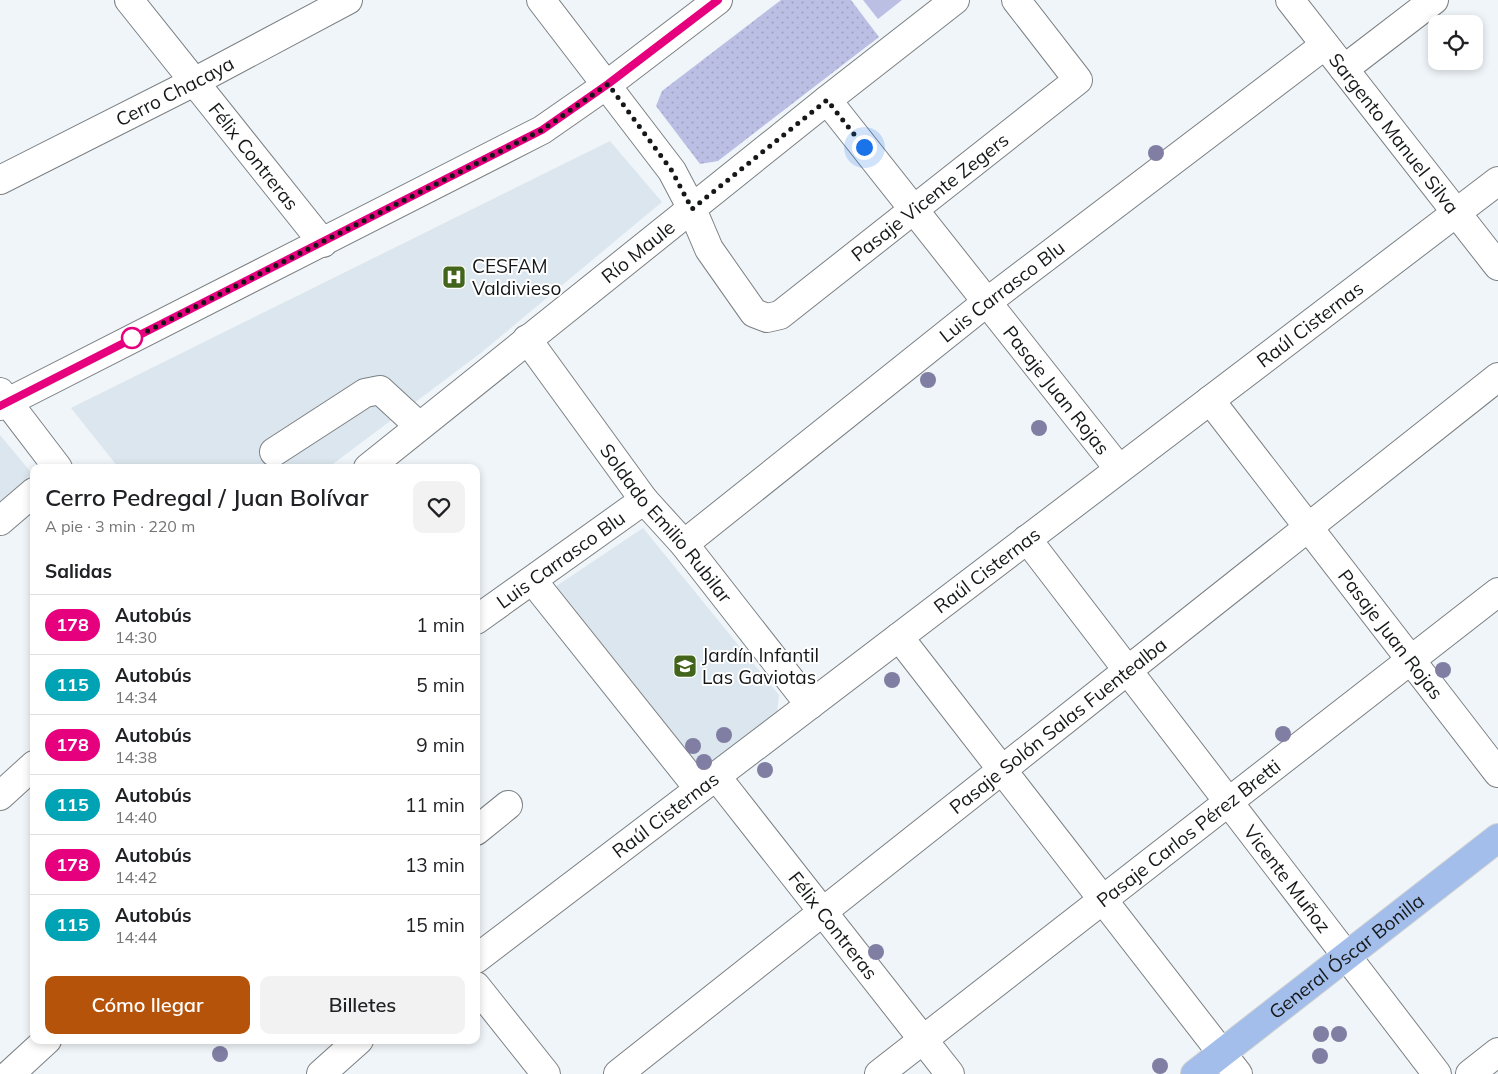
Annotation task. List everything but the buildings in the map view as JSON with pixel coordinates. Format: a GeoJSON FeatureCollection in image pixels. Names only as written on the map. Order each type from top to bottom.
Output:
{"type":"FeatureCollection","features":[{"type":"Feature","properties":{"kind":"main road","name":"General Óscar Bonilla"},"geometry":{"type":"LineString","coordinates":[[1195,1074],[1498,838]]}},
{"type":"Feature","properties":{"kind":"street","name":"Félix Contreras"},"geometry":{"type":"LineString","coordinates":[[129,0],[323,243]]}},
{"type":"Feature","properties":{"kind":"street","name":"Cerro Chacaya"},"geometry":{"type":"LineString","coordinates":[[0,180],[194,82],[348,0]]}},
{"type":"Feature","properties":{"kind":"street"},"geometry":{"type":"LineString","coordinates":[[541,0],[608,84],[672,171],[692,209]]}},
{"type":"Feature","properties":{"kind":"street"},"geometry":{"type":"LineString","coordinates":[[55,464],[3,400],[323,243],[542,130],[608,84],[718,0]]}},
{"type":"Feature","properties":{"kind":"street","name":"Río Maule"},"geometry":{"type":"LineString","coordinates":[[373,464],[527,339],[955,0]]}},
{"type":"Feature","properties":{"kind":"street","name":"Pasaje Vicente Zegers"},"geometry":{"type":"LineString","coordinates":[[692,209],[709,248],[754,314],[766,318],[780,315],[1078,80],[1016,0]]}},
{"type":"Feature","properties":{"kind":"street","name":"Sargento Manuel Silva"},"geometry":{"type":"LineString","coordinates":[[1290,0],[1498,266]]}},
{"type":"Feature","properties":{"kind":"street"},"geometry":{"type":"LineString","coordinates":[[1344,69],[1434,0]]}},
{"type":"Feature","properties":{"kind":"street","name":"Luis Carrasco Blu"},"geometry":{"type":"LineString","coordinates":[[684,544],[987,302],[1325,45]]}},
{"type":"Feature","properties":{"kind":"street","name":"Pasaje Juan Rojas"},"geometry":{"type":"LineString","coordinates":[[827,100],[1119,469]]}},
{"type":"Feature","properties":{"kind":"street","name":"Raúl Cisternas"},"geometry":{"type":"LineString","coordinates":[[480,956],[1498,181]]}},
{"type":"Feature","properties":{"kind":"street","name":"Soldado Emilio Rubilar"},"geometry":{"type":"LineString","coordinates":[[527,339],[644,500],[684,544],[810,705]]}},
{"type":"Feature","properties":{"kind":"street","name":"Pasaje Solón Salas Fuentealba"},"geometry":{"type":"LineString","coordinates":[[618,1074],[1498,377]]}},
{"type":"Feature","properties":{"kind":"street"},"geometry":{"type":"LineString","coordinates":[[274,452],[365,393],[380,390],[418,426]]}},
{"type":"Feature","properties":{"kind":"street","name":"Pasaje Juan Rojas"},"geometry":{"type":"LineString","coordinates":[[1210,400],[1498,773]]}},
{"type":"Feature","properties":{"kind":"street"},"geometry":{"type":"LineString","coordinates":[[0,521],[30,495]]}},
{"type":"Feature","properties":{"kind":"street","name":"Luis Carrasco Blu"},"geometry":{"type":"LineString","coordinates":[[480,617],[644,500]]}},
{"type":"Feature","properties":{"kind":"street","name":"Vicente Muñoz"},"geometry":{"type":"LineString","coordinates":[[1027,539],[1437,1074]]}},
{"type":"Feature","properties":{"kind":"street","name":"Félix Contreras"},"geometry":{"type":"LineString","coordinates":[[533,581],[823,912],[950,1074]]}},
{"type":"Feature","properties":{"kind":"street","name":"Pasaje Carlos Pérez Bretti"},"geometry":{"type":"LineString","coordinates":[[879,1074],[1498,592]]}},
{"type":"Feature","properties":{"kind":"street"},"geometry":{"type":"LineString","coordinates":[[899,636],[1238,1074]]}},
{"type":"Feature","properties":{"kind":"street"},"geometry":{"type":"LineString","coordinates":[[0,796],[30,769]]}},
{"type":"Feature","properties":{"kind":"street"},"geometry":{"type":"LineString","coordinates":[[480,828],[508,805]]}},
{"type":"Feature","properties":{"kind":"street"},"geometry":{"type":"LineString","coordinates":[[480,991],[546,1074]]}},
{"type":"Feature","properties":{"kind":"street"},"geometry":{"type":"LineString","coordinates":[[11,1067],[42,1044]]}},
{"type":"Feature","properties":{"kind":"street"},"geometry":{"type":"LineString","coordinates":[[322,1074],[355,1044]]}},
{"type":"Feature","properties":{"kind":"street"},"geometry":{"type":"LineString","coordinates":[[1470,1074],[1498,1052]]}},
{"type":"Feature","properties":{"kind":"shaded area"},"geometry":{"type":"Polygon","coordinates":[[[781,0],[851,0],[879,37],[718,161],[700,164],[656,106],[662,91],[781,0]]]}},
{"type":"Feature","properties":{"kind":"shaded area"},"geometry":{"type":"Polygon","coordinates":[[[863,0],[902,0],[878,19],[863,0]]]}},
{"type":"Feature","properties":{"kind":"shaded area","name":"CESFAM Valdivieso"},"geometry":{"type":"Polygon","coordinates":[[[610,141],[662,202],[482,352],[333,464],[116,464],[71,408],[610,141]]]}},
{"type":"Feature","properties":{"kind":"shaded area"},"geometry":{"type":"Polygon","coordinates":[[[0,435],[30,471],[30,480],[0,506],[0,435]]]}},
{"type":"Feature","properties":{"kind":"shaded area","name":"Jardín Infantil Las Gaviotas"},"geometry":{"type":"Polygon","coordinates":[[[643,528],[779,695],[777,713],[710,764],[691,763],[555,587],[643,528]]]}},
{"type":"Feature","properties":{"kind":"bus line","name":"178"},"geometry":{"type":"LineString","coordinates":[[0,406],[542,130],[608,84],[718,0]]}},
{"type":"Feature","properties":{"kind":"place","name":"CESFAM Valdivieso"},"geometry":{"type":"Point","coordinates":[454,277]}},
{"type":"Feature","properties":{"kind":"place","name":"Jardín Infantil Las Gaviotas"},"geometry":{"type":"Point","coordinates":[685,666]}},
{"type":"Feature","properties":{"kind":"route"},"geometry":{"type":"LineString","coordinates":[[132,338],[128,341],[542,130],[608,84],[672,171],[692,209],[827,100],[864,147]]}}]}
